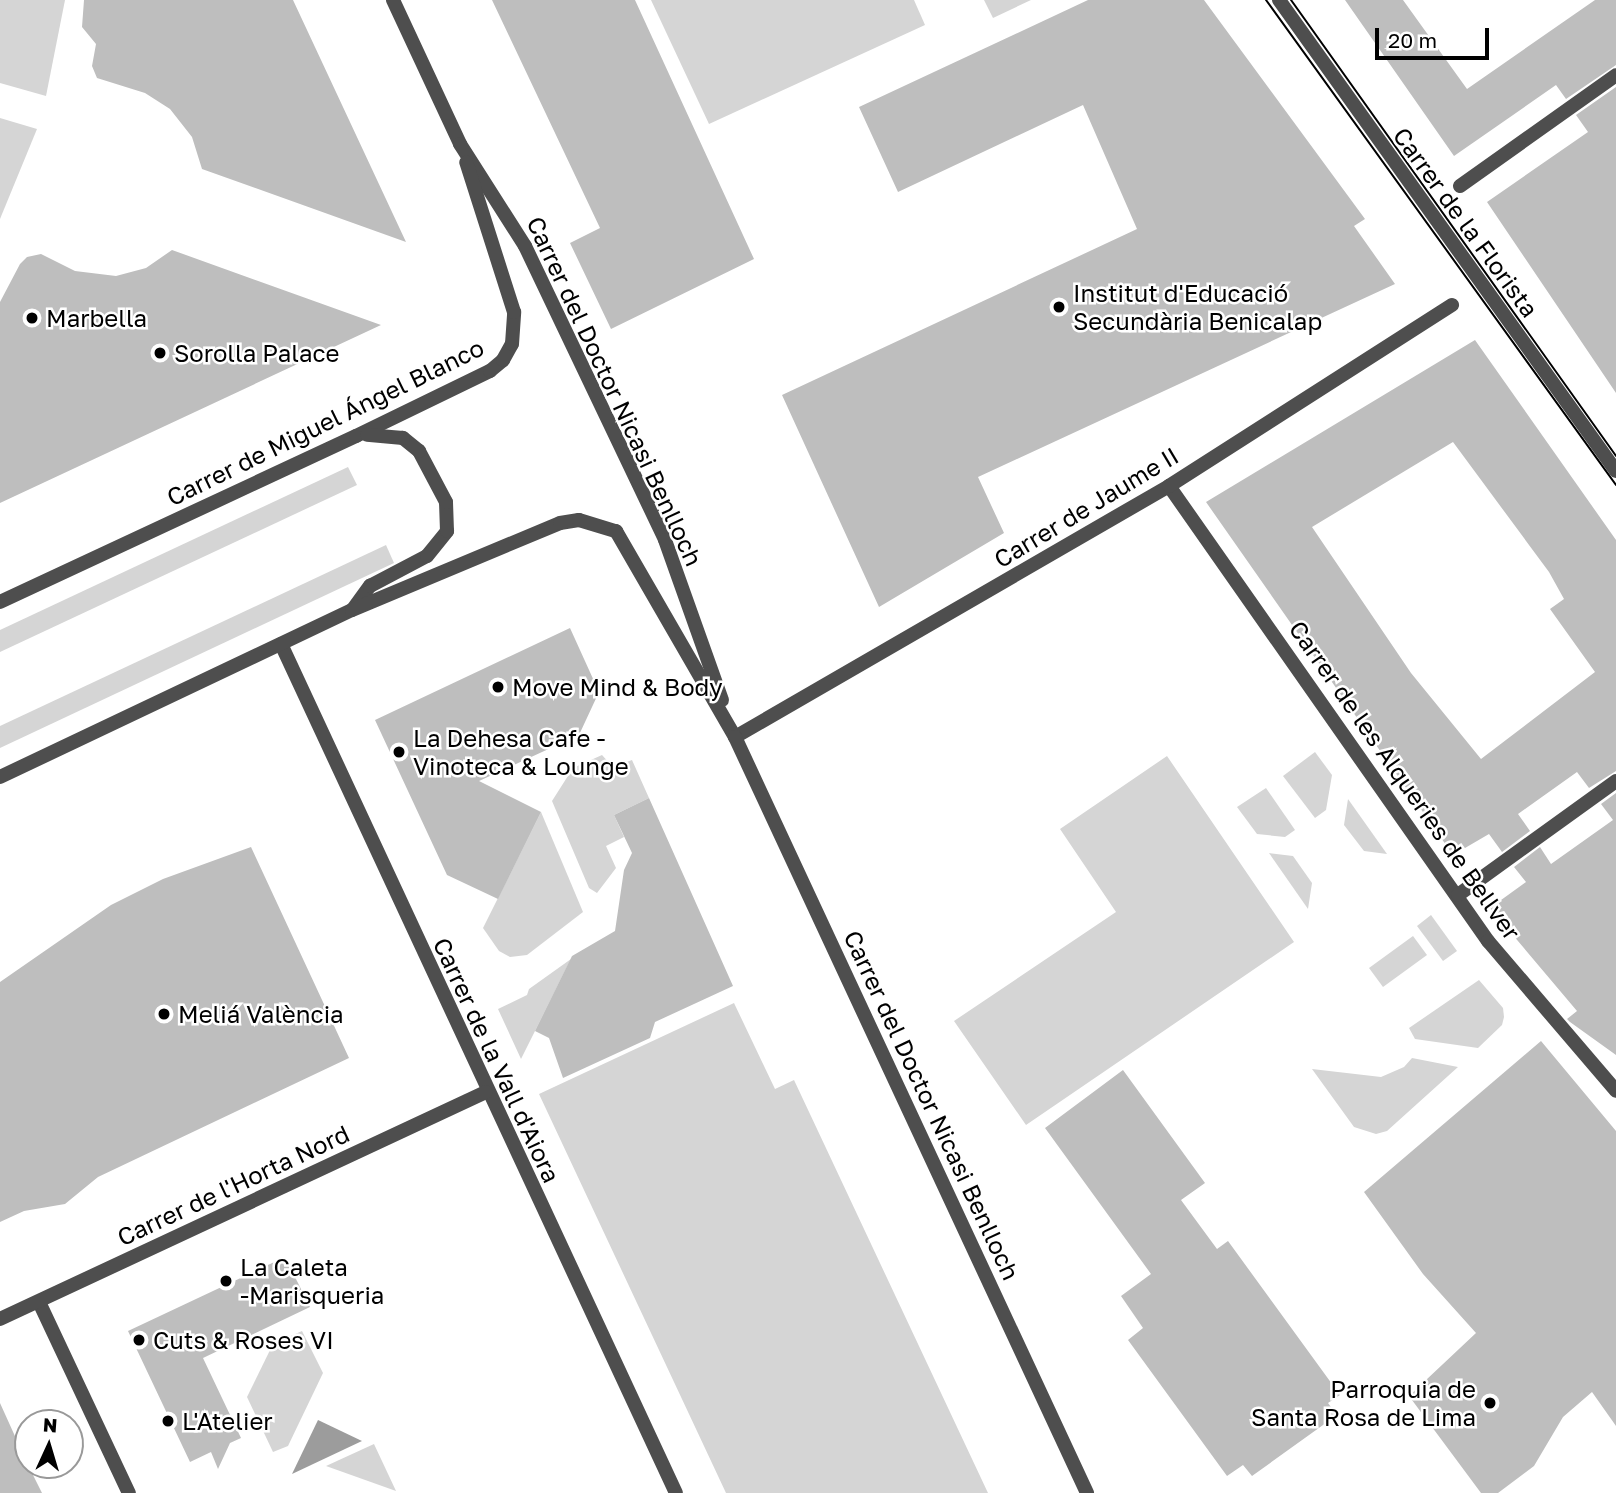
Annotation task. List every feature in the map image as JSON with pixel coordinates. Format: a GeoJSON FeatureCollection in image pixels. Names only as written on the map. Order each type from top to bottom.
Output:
{"type":"FeatureCollection","features":[{"type":"Feature","properties":{"kind":"street","name":"Carrer del Doctor Nicasi Benlloch"},"geometry":{"type":"LineString","coordinates":[[393,0],[460,144],[525,246],[665,540],[735,737]]}},
{"type":"Feature","properties":{"kind":"street","name":"Carrer de la Florista"},"geometry":{"type":"LineString","coordinates":[[1279,0],[1616,471]]}},
{"type":"Feature","properties":{"kind":"street"},"geometry":{"type":"LineString","coordinates":[[1460,186],[1616,75]]}},
{"type":"Feature","properties":{"kind":"street","name":"Carrer de Miguel Ángel Blanco"},"geometry":{"type":"LineString","coordinates":[[0,602],[490,371],[512,344],[514,312],[460,144]]}},
{"type":"Feature","properties":{"kind":"street","name":"Carrer de Jaume II"},"geometry":{"type":"LineString","coordinates":[[735,737],[1169,486],[1452,305]]}},
{"type":"Feature","properties":{"kind":"street"},"geometry":{"type":"LineString","coordinates":[[0,777],[352,610],[370,586],[427,556],[447,531],[446,502],[419,451],[403,438],[384,433],[356,436]]}},
{"type":"Feature","properties":{"kind":"street","name":"Carrer de les Alqueries de Bellver"},"geometry":{"type":"LineString","coordinates":[[1169,486],[1488,941],[1616,1091]]}},
{"type":"Feature","properties":{"kind":"street","name":"Carrer del Doctor Nicasi Benlloch"},"geometry":{"type":"LineString","coordinates":[[352,610],[560,523],[579,520],[616,531],[626,541],[735,737],[1087,1493]]}},
{"type":"Feature","properties":{"kind":"street","name":"Carrer de la Vall d'Aiora"},"geometry":{"type":"LineString","coordinates":[[281,644],[486,1092],[676,1493]]}},
{"type":"Feature","properties":{"kind":"street"},"geometry":{"type":"LineString","coordinates":[[1458,895],[1616,781]]}},
{"type":"Feature","properties":{"kind":"street","name":"Carrer de l'Horta Nord"},"geometry":{"type":"LineString","coordinates":[[0,1320],[486,1092]]}},
{"type":"Feature","properties":{"kind":"street"},"geometry":{"type":"LineString","coordinates":[[39,1302],[129,1493]]}},
{"type":"Feature","properties":{"kind":"shaded area"},"geometry":{"type":"Polygon","coordinates":[[[0,0],[65,0],[46,96],[0,83],[0,0]]]}},
{"type":"Feature","properties":{"kind":"shaded area"},"geometry":{"type":"Polygon","coordinates":[[[651,0],[914,0],[925,25],[709,124],[651,0]]]}},
{"type":"Feature","properties":{"kind":"shaded area"},"geometry":{"type":"Polygon","coordinates":[[[984,0],[1031,0],[993,18],[984,0]]]}},
{"type":"Feature","properties":{"kind":"shaded area"},"geometry":{"type":"Polygon","coordinates":[[[0,118],[37,129],[0,219],[0,118]]]}},
{"type":"Feature","properties":{"kind":"shaded area"},"geometry":{"type":"Polygon","coordinates":[[[348,467],[357,485],[0,652],[0,630],[348,467]]]}},
{"type":"Feature","properties":{"kind":"shaded area"},"geometry":{"type":"Polygon","coordinates":[[[386,545],[394,563],[0,748],[0,726],[386,545]]]}},
{"type":"Feature","properties":{"kind":"shaded area"},"geometry":{"type":"Polygon","coordinates":[[[1315,752],[1332,775],[1326,810],[1315,818],[1283,776],[1315,752]]]}},
{"type":"Feature","properties":{"kind":"shaded area"},"geometry":{"type":"Polygon","coordinates":[[[602,755],[613,767],[632,760],[649,798],[614,815],[624,837],[606,846],[616,868],[597,893],[589,888],[552,801],[573,768],[602,755]]]}},
{"type":"Feature","properties":{"kind":"shaded area"},"geometry":{"type":"Polygon","coordinates":[[[1167,756],[1294,942],[1026,1125],[954,1021],[1116,912],[1060,829],[1167,756]]]}},
{"type":"Feature","properties":{"kind":"shaded area"},"geometry":{"type":"Polygon","coordinates":[[[1266,788],[1295,830],[1285,837],[1257,834],[1237,807],[1266,788]]]}},
{"type":"Feature","properties":{"kind":"shaded area"},"geometry":{"type":"Polygon","coordinates":[[[1348,799],[1387,854],[1364,851],[1344,825],[1348,799]]]}},
{"type":"Feature","properties":{"kind":"shaded area"},"geometry":{"type":"Polygon","coordinates":[[[541,812],[583,912],[527,955],[510,957],[499,951],[483,928],[541,812]]]}},
{"type":"Feature","properties":{"kind":"shaded area"},"geometry":{"type":"Polygon","coordinates":[[[1269,853],[1293,856],[1312,883],[1308,909],[1269,853]]]}},
{"type":"Feature","properties":{"kind":"shaded area"},"geometry":{"type":"Polygon","coordinates":[[[1431,915],[1457,951],[1443,961],[1417,926],[1431,915]]]}},
{"type":"Feature","properties":{"kind":"shaded area"},"geometry":{"type":"Polygon","coordinates":[[[1413,936],[1427,955],[1383,987],[1369,968],[1413,936]]]}},
{"type":"Feature","properties":{"kind":"shaded area"},"geometry":{"type":"Polygon","coordinates":[[[571,959],[521,1059],[498,1009],[527,995],[529,989],[571,959]]]}},
{"type":"Feature","properties":{"kind":"shaded area"},"geometry":{"type":"Polygon","coordinates":[[[1479,980],[1503,1008],[1504,1017],[1502,1025],[1478,1048],[1415,1039],[1409,1028],[1479,980]]]}},
{"type":"Feature","properties":{"kind":"shaded area"},"geometry":{"type":"Polygon","coordinates":[[[734,1003],[775,1089],[794,1080],[988,1493],[726,1493],[539,1094],[734,1003]]]}},
{"type":"Feature","properties":{"kind":"shaded area"},"geometry":{"type":"Polygon","coordinates":[[[1412,1058],[1458,1067],[1387,1131],[1376,1134],[1354,1127],[1312,1069],[1381,1077],[1404,1067],[1412,1058]]]}},
{"type":"Feature","properties":{"kind":"shaded area"},"geometry":{"type":"Polygon","coordinates":[[[302,1331],[323,1373],[288,1446],[273,1452],[247,1397],[273,1344],[302,1331]]]}},
{"type":"Feature","properties":{"kind":"shaded area"},"geometry":{"type":"Polygon","coordinates":[[[318,1420],[362,1441],[292,1474],[318,1420]]]}},
{"type":"Feature","properties":{"kind":"shaded area"},"geometry":{"type":"Polygon","coordinates":[[[374,1444],[396,1491],[326,1466],[374,1444]]]}},
{"type":"Feature","properties":{"kind":"building"},"geometry":{"type":"Polygon","coordinates":[[[84,0],[293,0],[406,242],[202,169],[192,137],[170,109],[145,93],[97,78],[92,66],[96,44],[82,27],[84,0]]]}},
{"type":"Feature","properties":{"kind":"building"},"geometry":{"type":"Polygon","coordinates":[[[492,0],[635,0],[754,259],[611,329],[570,243],[600,228],[492,0]]]}},
{"type":"Feature","properties":{"kind":"building"},"geometry":{"type":"Polygon","coordinates":[[[1088,0],[1204,0],[1365,219],[1354,226],[1395,284],[978,477],[1004,533],[879,607],[782,395],[1137,229],[1083,105],[898,192],[859,107],[1088,0]]]}},
{"type":"Feature","properties":{"kind":"building"},"geometry":{"type":"Polygon","coordinates":[[[1345,0],[1403,0],[1467,89],[1595,0],[1616,0],[1616,65],[1566,99],[1556,85],[1454,156],[1345,0]]]}},
{"type":"Feature","properties":{"kind":"building"},"geometry":{"type":"Polygon","coordinates":[[[1616,87],[1616,393],[1487,202],[1588,132],[1576,115],[1616,87]]]}},
{"type":"Feature","properties":{"kind":"building","name":"Sorolla Palace"},"geometry":{"type":"Polygon","coordinates":[[[172,250],[381,325],[0,503],[0,302],[20,264],[27,257],[41,254],[75,271],[116,276],[146,268],[172,250]]]}},
{"type":"Feature","properties":{"kind":"building"},"geometry":{"type":"Polygon","coordinates":[[[1475,340],[1616,540],[1616,771],[1589,788],[1577,772],[1518,814],[1530,831],[1502,852],[1489,834],[1453,855],[1206,502],[1475,340]],[[1453,442],[1312,527],[1411,673],[1481,759],[1595,672],[1550,609],[1564,599],[1549,572],[1453,442]]]}},
{"type":"Feature","properties":{"kind":"building"},"geometry":{"type":"Polygon","coordinates":[[[570,628],[599,692],[579,735],[479,781],[541,812],[498,899],[447,875],[375,720],[570,628]]]}},
{"type":"Feature","properties":{"kind":"building"},"geometry":{"type":"Polygon","coordinates":[[[1616,793],[1616,1055],[1567,1019],[1577,1011],[1490,908],[1526,882],[1514,867],[1540,847],[1551,864],[1613,820],[1601,804],[1616,793]]]}},
{"type":"Feature","properties":{"kind":"building"},"geometry":{"type":"Polygon","coordinates":[[[649,798],[733,986],[655,1022],[650,1038],[563,1078],[549,1038],[535,1031],[572,956],[615,931],[624,870],[632,853],[614,815],[649,798]]]}},
{"type":"Feature","properties":{"kind":"building","name":"Meliá València"},"geometry":{"type":"Polygon","coordinates":[[[251,847],[349,1058],[98,1177],[65,1204],[24,1211],[0,1222],[0,982],[111,905],[163,879],[251,847]]]}},
{"type":"Feature","properties":{"kind":"building"},"geometry":{"type":"Polygon","coordinates":[[[1541,1041],[1616,1131],[1616,1426],[1592,1392],[1563,1417],[1534,1466],[1498,1493],[1481,1493],[1409,1396],[1476,1333],[1423,1274],[1364,1192],[1541,1041]]]}},
{"type":"Feature","properties":{"kind":"building"},"geometry":{"type":"Polygon","coordinates":[[[1123,1070],[1205,1183],[1181,1200],[1217,1249],[1228,1241],[1340,1395],[1328,1403],[1337,1415],[1252,1476],[1243,1465],[1227,1476],[1128,1340],[1143,1328],[1121,1296],[1151,1274],[1045,1128],[1123,1070]]]}},
{"type":"Feature","properties":{"kind":"building"},"geometry":{"type":"Polygon","coordinates":[[[285,1257],[310,1307],[203,1358],[241,1438],[230,1443],[218,1469],[211,1452],[190,1462],[128,1331],[285,1257]]]}},
{"type":"Feature","properties":{"kind":"building"},"geometry":{"type":"Polygon","coordinates":[[[0,1403],[14,1434],[14,1479],[35,1479],[42,1493],[0,1493],[0,1403]]]}},
{"type":"Feature","properties":{"kind":"tram line"},"geometry":{"type":"LineString","coordinates":[[1266,0],[1616,485]]}},
{"type":"Feature","properties":{"kind":"tram line"},"geometry":{"type":"LineString","coordinates":[[1291,0],[1616,456]]}},
{"type":"Feature","properties":{"kind":"place","name":"Institut d'Educació Secundària Benicalap"},"geometry":{"type":"Point","coordinates":[1059,307]}},
{"type":"Feature","properties":{"kind":"place","name":"Marbella"},"geometry":{"type":"Point","coordinates":[32,318]}},
{"type":"Feature","properties":{"kind":"place","name":"Sorolla Palace"},"geometry":{"type":"Point","coordinates":[160,353]}},
{"type":"Feature","properties":{"kind":"place","name":"Move Mind & Body"},"geometry":{"type":"Point","coordinates":[498,687]}},
{"type":"Feature","properties":{"kind":"place","name":"La Dehesa Cafe - Vinoteca & Lounge"},"geometry":{"type":"Point","coordinates":[399,752]}},
{"type":"Feature","properties":{"kind":"place","name":"Meliá València"},"geometry":{"type":"Point","coordinates":[164,1014]}},
{"type":"Feature","properties":{"kind":"place","name":"La Caleta -Marisqueria"},"geometry":{"type":"Point","coordinates":[226,1281]}},
{"type":"Feature","properties":{"kind":"place","name":"Cuts & Roses VI"},"geometry":{"type":"Point","coordinates":[139,1340]}},
{"type":"Feature","properties":{"kind":"place","name":"Parroquia de Santa Rosa de Lima"},"geometry":{"type":"Point","coordinates":[1490,1403]}},
{"type":"Feature","properties":{"kind":"place","name":"L'Atelier"},"geometry":{"type":"Point","coordinates":[168,1421]}}]}
